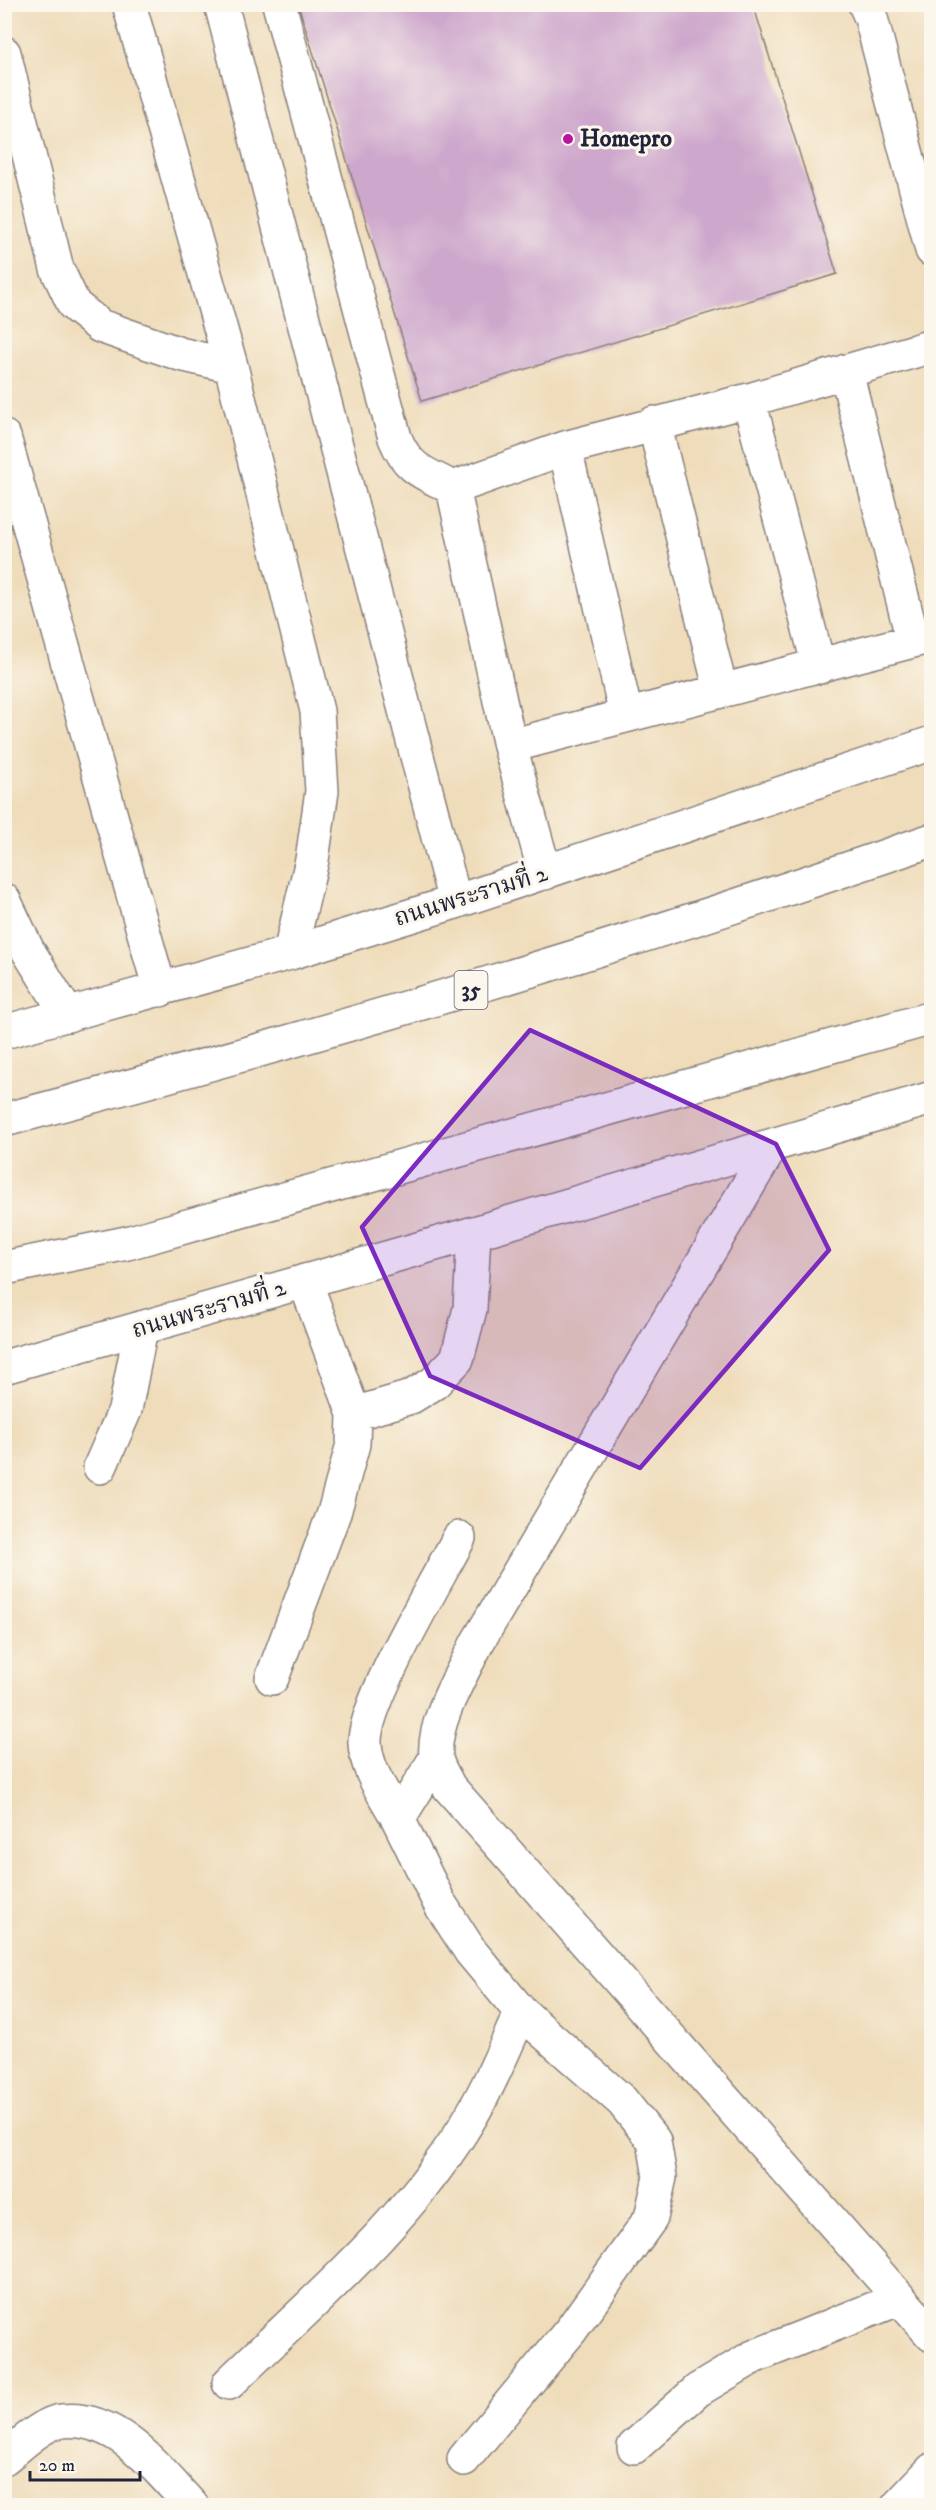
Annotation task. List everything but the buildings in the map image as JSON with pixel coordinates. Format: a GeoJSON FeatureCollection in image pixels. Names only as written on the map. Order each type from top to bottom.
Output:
{"type":"FeatureCollection","features":[{"type":"Feature","properties":{"kind":"main road"},"geometry":{"type":"LineString","coordinates":[[129,4],[231,366],[317,711],[322,791],[312,860],[290,952]]}},
{"type":"Feature","properties":{"kind":"main road"},"geometry":{"type":"LineString","coordinates":[[221,4],[455,902]]}},
{"type":"Feature","properties":{"kind":"main road"},"geometry":{"type":"LineString","coordinates":[[279,4],[395,438],[402,455],[412,467],[453,488],[565,448],[749,400],[932,346]]}},
{"type":"Feature","properties":{"kind":"main road"},"geometry":{"type":"LineString","coordinates":[[865,4],[871,18],[932,250]]}},
{"type":"Feature","properties":{"kind":"main road"},"geometry":{"type":"LineString","coordinates":[[4,53],[57,269],[74,305],[100,326],[180,354],[231,366]]}},
{"type":"Feature","properties":{"kind":"main road"},"geometry":{"type":"LineString","coordinates":[[510,746],[922,639],[846,371]]}},
{"type":"Feature","properties":{"kind":"main road"},"geometry":{"type":"LineString","coordinates":[[749,400],[819,667]]}},
{"type":"Feature","properties":{"kind":"main road"},"geometry":{"type":"LineString","coordinates":[[654,423],[721,691]]}},
{"type":"Feature","properties":{"kind":"main road"},"geometry":{"type":"LineString","coordinates":[[4,436],[160,990]]}},
{"type":"Feature","properties":{"kind":"main road"},"geometry":{"type":"LineString","coordinates":[[565,448],[626,715]]}},
{"type":"Feature","properties":{"kind":"main road"},"geometry":{"type":"LineString","coordinates":[[453,488],[510,746],[545,873]]}},
{"type":"Feature","properties":{"kind":"main road","name":"ถนนพระรามที่ 2"},"geometry":{"type":"LineString","coordinates":[[4,1032],[160,990],[455,902],[932,743]]}},
{"type":"Feature","properties":{"kind":"main road","name":"35"},"geometry":{"type":"LineString","coordinates":[[4,1120],[222,1062],[485,985],[810,882],[932,840]]}},
{"type":"Feature","properties":{"kind":"main road"},"geometry":{"type":"LineString","coordinates":[[7,916],[68,1015]]}},
{"type":"Feature","properties":{"kind":"main road"},"geometry":{"type":"LineString","coordinates":[[4,1268],[127,1243],[932,1018]]}},
{"type":"Feature","properties":{"kind":"main road","name":"ถนนพระรามที่ 2"},"geometry":{"type":"LineString","coordinates":[[4,1367],[474,1233],[932,1098]]}},
{"type":"Feature","properties":{"kind":"main road"},"geometry":{"type":"LineString","coordinates":[[398,1818],[436,1758],[438,1737],[446,1708],[477,1643],[771,1146]]}},
{"type":"Feature","properties":{"kind":"main road"},"geometry":{"type":"LineString","coordinates":[[354,1414],[411,1397],[434,1383],[457,1359],[470,1309],[474,1233]]}},
{"type":"Feature","properties":{"kind":"main road"},"geometry":{"type":"LineString","coordinates":[[272,1678],[334,1513],[349,1466],[354,1414],[304,1281]]}},
{"type":"Feature","properties":{"kind":"main road"},"geometry":{"type":"LineString","coordinates":[[100,1467],[125,1410],[141,1328]]}},
{"type":"Feature","properties":{"kind":"main road"},"geometry":{"type":"LineString","coordinates":[[459,1538],[379,1692],[365,1742],[370,1766],[440,1904],[471,1952],[522,2013],[622,2101],[654,2141],[660,2177],[651,2218],[571,2331],[464,2459]]}},
{"type":"Feature","properties":{"kind":"main road"},"geometry":{"type":"LineString","coordinates":[[436,1758],[449,1787],[932,2335]]}},
{"type":"Feature","properties":{"kind":"main road"},"geometry":{"type":"LineString","coordinates":[[229,2383],[380,2237],[425,2182],[462,2131],[522,2013]]}},
{"type":"Feature","properties":{"kind":"main road"},"geometry":{"type":"LineString","coordinates":[[634,2447],[698,2390],[753,2357],[898,2299]]}},
{"type":"Feature","properties":{"kind":"main road"},"geometry":{"type":"LineString","coordinates":[[4,2458],[40,2431],[61,2421],[95,2424],[136,2446],[192,2505]]}},
{"type":"Feature","properties":{"kind":"main road"},"geometry":{"type":"LineString","coordinates":[[898,2505],[932,2470]]}},
{"type":"Feature","properties":{"kind":"highlighted area"},"geometry":{"type":"Polygon","coordinates":[[[530,1030],[776,1144],[829,1250],[640,1468],[430,1376],[362,1227],[530,1030]]]}},
{"type":"Feature","properties":{"kind":"place","name":"Homepro"},"geometry":{"type":"Point","coordinates":[568,139]}}]}
